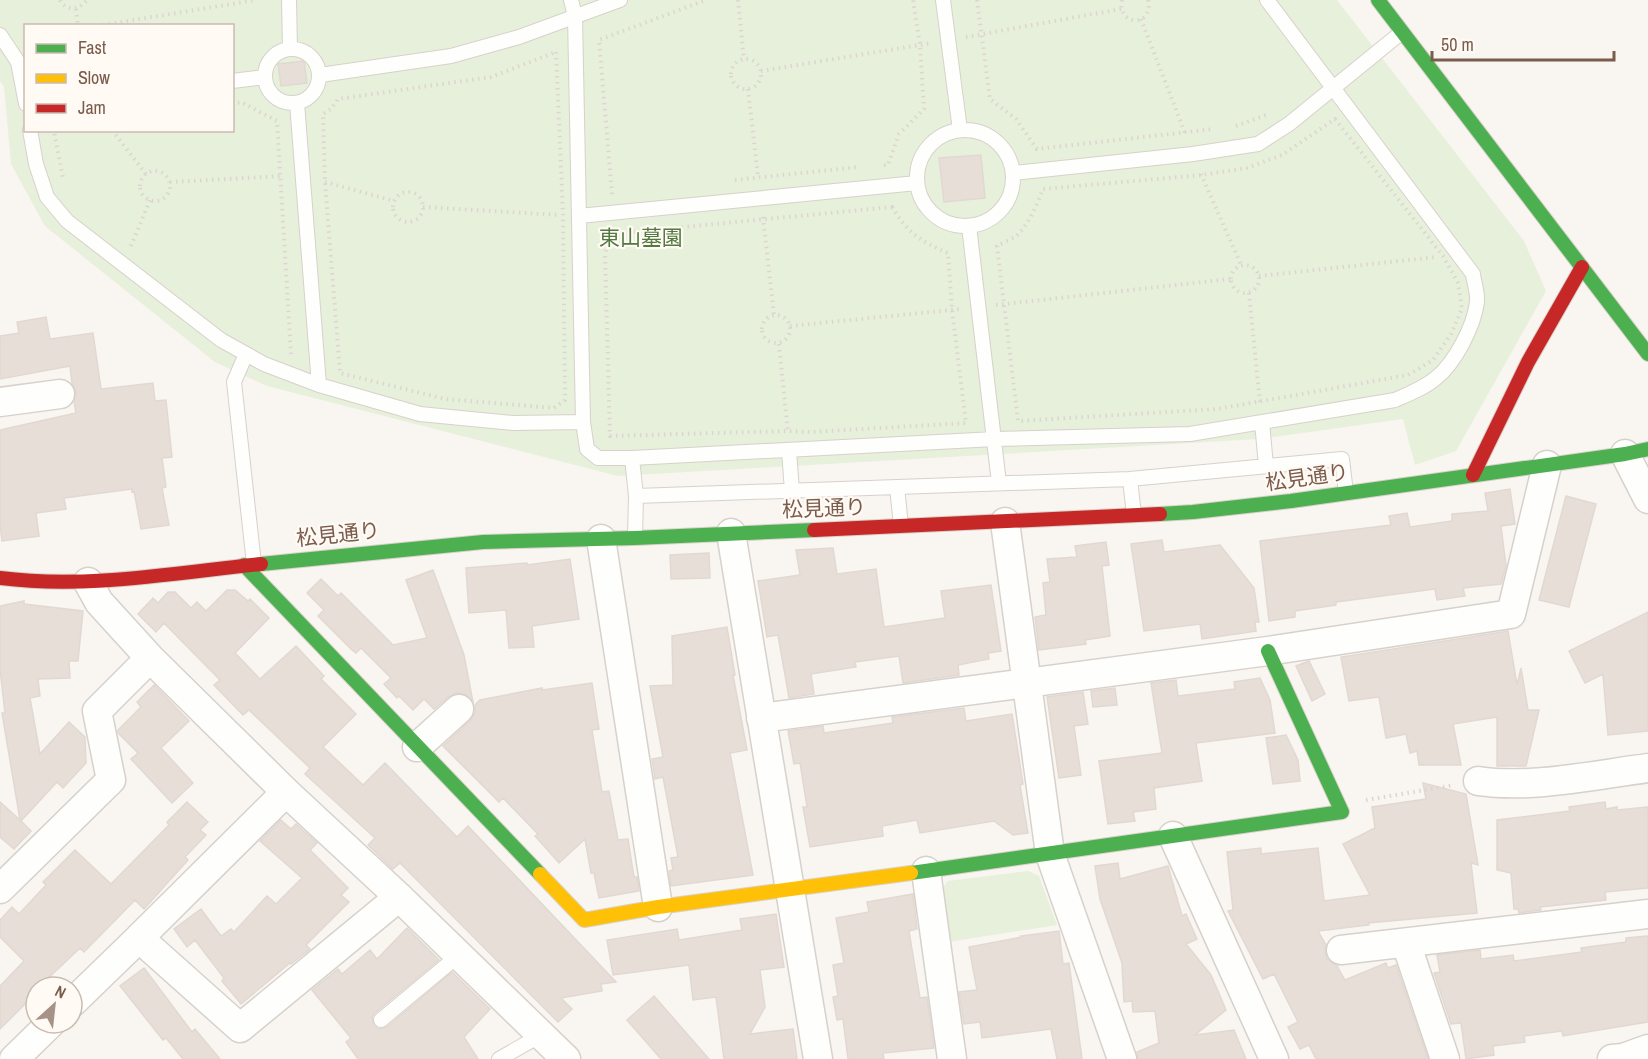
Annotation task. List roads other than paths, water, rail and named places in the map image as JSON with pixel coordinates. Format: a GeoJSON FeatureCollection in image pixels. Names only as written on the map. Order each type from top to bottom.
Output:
{"type":"FeatureCollection","features":[{"type":"Feature","properties":{"kind":"street"},"geometry":{"type":"LineString","coordinates":[[1378,0],[1648,354]]}},
{"type":"Feature","properties":{"kind":"street"},"geometry":{"type":"LineString","coordinates":[[1473,475],[1528,362],[1582,267]]}},
{"type":"Feature","properties":{"kind":"street"},"geometry":{"type":"LineString","coordinates":[[0,402],[60,394]]}},
{"type":"Feature","properties":{"kind":"street"},"geometry":{"type":"LineString","coordinates":[[1637,452],[1648,500]]}},
{"type":"Feature","properties":{"kind":"street","name":"松見通り"},"geometry":{"type":"LineString","coordinates":[[0,578],[33,582],[88,582],[483,542],[636,538],[1193,512],[1637,452]]}},
{"type":"Feature","properties":{"kind":"street"},"geometry":{"type":"LineString","coordinates":[[762,718],[1268,651],[1511,614],[1547,465]]}},
{"type":"Feature","properties":{"kind":"street"},"geometry":{"type":"LineString","coordinates":[[1005,522],[1050,854],[1122,1059]]}},
{"type":"Feature","properties":{"kind":"street"},"geometry":{"type":"LineString","coordinates":[[731,533],[818,1059]]}},
{"type":"Feature","properties":{"kind":"street"},"geometry":{"type":"LineString","coordinates":[[601,539],[658,906]]}},
{"type":"Feature","properties":{"kind":"street"},"geometry":{"type":"LineString","coordinates":[[249,564],[417,747],[584,920],[658,906],[926,872],[1342,812],[1268,651]]}},
{"type":"Feature","properties":{"kind":"street"},"geometry":{"type":"LineString","coordinates":[[88,582],[99,602],[150,658],[286,792],[399,897],[566,1059]]}},
{"type":"Feature","properties":{"kind":"street"},"geometry":{"type":"LineString","coordinates":[[0,889],[111,780],[97,711],[150,658]]}},
{"type":"Feature","properties":{"kind":"street"},"geometry":{"type":"LineString","coordinates":[[417,747],[459,709]]}},
{"type":"Feature","properties":{"kind":"street"},"geometry":{"type":"LineString","coordinates":[[1478,781],[1495,784],[1532,782],[1648,768]]}},
{"type":"Feature","properties":{"kind":"street"},"geometry":{"type":"LineString","coordinates":[[84,992],[286,792]]}},
{"type":"Feature","properties":{"kind":"street"},"geometry":{"type":"LineString","coordinates":[[1173,836],[1274,1059]]}},
{"type":"Feature","properties":{"kind":"street"},"geometry":{"type":"LineString","coordinates":[[926,872],[952,1059]]}},
{"type":"Feature","properties":{"kind":"street"},"geometry":{"type":"LineString","coordinates":[[140,938],[240,1028],[399,897]]}},
{"type":"Feature","properties":{"kind":"street"},"geometry":{"type":"LineString","coordinates":[[1341,950],[1648,914]]}},
{"type":"Feature","properties":{"kind":"street"},"geometry":{"type":"LineString","coordinates":[[1406,943],[1445,1059]]}},
{"type":"Feature","properties":{"kind":"street"},"geometry":{"type":"LineString","coordinates":[[14,1059],[39,1035]]}},
{"type":"Feature","properties":{"kind":"lane"},"geometry":{"type":"LineString","coordinates":[[289,0],[290,48]]}},
{"type":"Feature","properties":{"kind":"lane"},"geometry":{"type":"LineString","coordinates":[[571,0],[575,16],[583,422],[587,449],[598,458],[789,451],[995,439],[1190,434],[1395,400],[1437,378],[1457,352],[1472,322],[1478,300],[1473,274],[1268,0]]}},
{"type":"Feature","properties":{"kind":"lane"},"geometry":{"type":"LineString","coordinates":[[320,75],[451,56],[519,37],[620,0]]}},
{"type":"Feature","properties":{"kind":"lane"},"geometry":{"type":"LineString","coordinates":[[943,0],[960,130]]}},
{"type":"Feature","properties":{"kind":"lane"},"geometry":{"type":"LineString","coordinates":[[1013,173],[1193,154],[1257,144],[1289,124],[1402,31]]}},
{"type":"Feature","properties":{"kind":"lane"},"geometry":{"type":"LineString","coordinates":[[0,34],[18,62],[24,94]]}},
{"type":"Feature","properties":{"kind":"lane"},"geometry":{"type":"LineString","coordinates":[[290,48],[310,55],[317,64],[320,75],[313,93],[306,100],[297,103],[285,102],[275,97],[268,88],[265,76],[272,58],[280,51],[290,48]]}},
{"type":"Feature","properties":{"kind":"lane"},"geometry":{"type":"LineString","coordinates":[[234,81],[265,76]]}},
{"type":"Feature","properties":{"kind":"lane"},"geometry":{"type":"LineString","coordinates":[[297,103],[319,385]]}},
{"type":"Feature","properties":{"kind":"lane"},"geometry":{"type":"LineString","coordinates":[[960,130],[975,131],[989,136],[1001,146],[1009,159],[1013,173],[1012,188],[1002,208],[984,222],[969,226],[955,225],[940,220],[929,210],[921,197],[917,183],[918,168],[923,154],[933,142],[945,134],[960,130]]}},
{"type":"Feature","properties":{"kind":"lane"},"geometry":{"type":"LineString","coordinates":[[30,132],[36,164],[47,197],[67,221],[221,340],[264,364],[319,385],[420,414],[513,423],[583,422]]}},
{"type":"Feature","properties":{"kind":"lane"},"geometry":{"type":"LineString","coordinates":[[579,216],[917,183]]}},
{"type":"Feature","properties":{"kind":"lane"},"geometry":{"type":"LineString","coordinates":[[969,226],[999,483]]}},
{"type":"Feature","properties":{"kind":"lane"},"geometry":{"type":"LineString","coordinates":[[246,354],[234,382],[249,564]]}},
{"type":"Feature","properties":{"kind":"lane"},"geometry":{"type":"LineString","coordinates":[[1262,422],[1266,466]]}},
{"type":"Feature","properties":{"kind":"lane"},"geometry":{"type":"LineString","coordinates":[[789,451],[792,491]]}},
{"type":"Feature","properties":{"kind":"lane"},"geometry":{"type":"LineString","coordinates":[[632,458],[636,496],[636,538]]}},
{"type":"Feature","properties":{"kind":"lane"},"geometry":{"type":"LineString","coordinates":[[636,496],[1130,478],[1342,459],[1346,493]]}},
{"type":"Feature","properties":{"kind":"lane"},"geometry":{"type":"LineString","coordinates":[[1130,478],[1134,515]]}},
{"type":"Feature","properties":{"kind":"lane"},"geometry":{"type":"LineString","coordinates":[[897,487],[901,526]]}},
{"type":"Feature","properties":{"kind":"lane"},"geometry":{"type":"LineString","coordinates":[[381,1020],[459,956]]}},
{"type":"Feature","properties":{"kind":"lane"},"geometry":{"type":"LineString","coordinates":[[499,1059],[541,1035]]}},
{"type":"Feature","properties":{"kind":"park label","name":"東山墓園"},"geometry":{"type":"Point","coordinates":[641,237]}}]}
